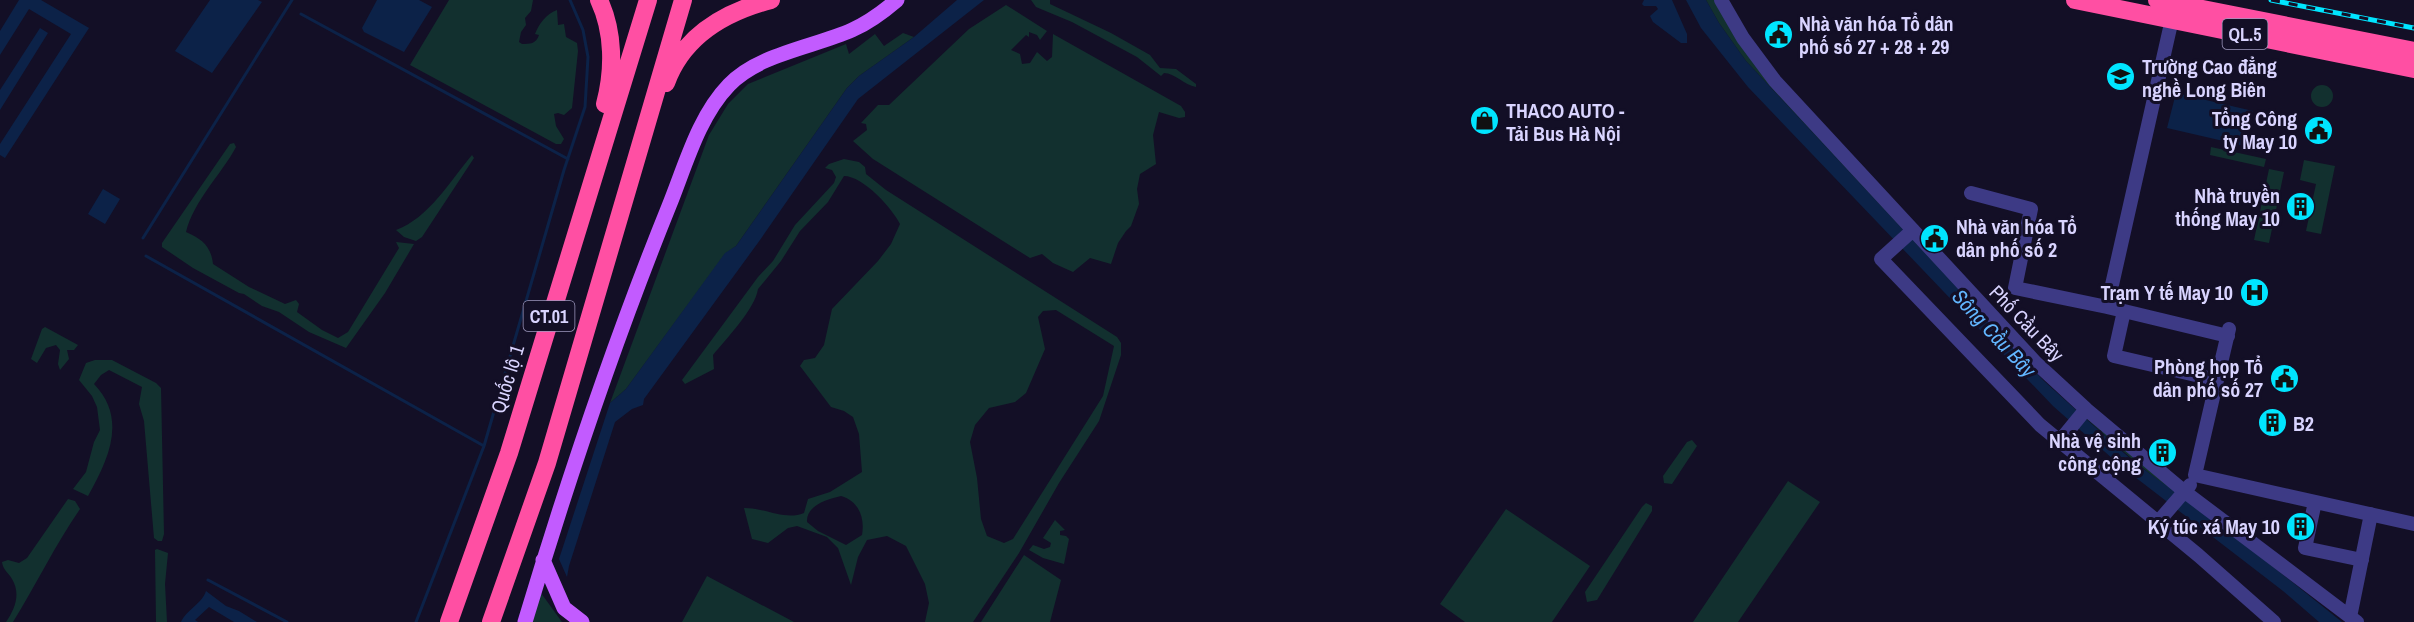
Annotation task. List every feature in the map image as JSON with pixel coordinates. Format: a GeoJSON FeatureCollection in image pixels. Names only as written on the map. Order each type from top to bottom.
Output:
{"type":"FeatureCollection","features":[{"type":"Feature","properties":{"kind":"highway"},"geometry":{"type":"LineString","coordinates":[[564,267],[608,90],[611,43],[606,14],[599,0]]}},
{"type":"Feature","properties":{"kind":"highway","name":"CT.01"},"geometry":{"type":"LineString","coordinates":[[491,622],[547,463],[683,0]]}},
{"type":"Feature","properties":{"kind":"highway"},"geometry":{"type":"LineString","coordinates":[[603,276],[669,77],[685,51],[703,30],[726,15],[771,0]]}},
{"type":"Feature","properties":{"kind":"highway","name":"QL.5"},"geometry":{"type":"LineString","coordinates":[[2075,0],[2172,19],[2414,51]]}},
{"type":"Feature","properties":{"kind":"highway","name":"QL.5"},"geometry":{"type":"LineString","coordinates":[[2157,0],[2414,69]]}},
{"type":"Feature","properties":{"kind":"highway","name":"Quốc lộ 1"},"geometry":{"type":"LineString","coordinates":[[449,622],[509,453],[646,4]]}},
{"type":"Feature","properties":{"kind":"main road"},"geometry":{"type":"LineString","coordinates":[[525,622],[585,432],[651,252],[698,135],[716,101],[727,87],[746,71],[783,54],[853,30],[897,0]]}},
{"type":"Feature","properties":{"kind":"main road"},"geometry":{"type":"LineString","coordinates":[[543,560],[564,608],[582,622]]}},
{"type":"Feature","properties":{"kind":"street","name":"Phố Cầu Bây"},"geometry":{"type":"LineString","coordinates":[[1720,0],[1743,38],[1770,75],[2036,363],[2086,409],[2185,492],[2354,619]]}},
{"type":"Feature","properties":{"kind":"street"},"geometry":{"type":"LineString","coordinates":[[2107,307],[2172,19]]}},
{"type":"Feature","properties":{"kind":"street"},"geometry":{"type":"LineString","coordinates":[[1971,193],[2031,209],[2015,288],[2228,332],[2195,475],[2185,492],[2162,518]]}},
{"type":"Feature","properties":{"kind":"street"},"geometry":{"type":"LineString","coordinates":[[1913,230],[1881,259],[2020,405],[2059,442],[2162,518],[2274,622]]}},
{"type":"Feature","properties":{"kind":"street"},"geometry":{"type":"LineString","coordinates":[[2124,311],[2114,356],[2217,380]]}},
{"type":"Feature","properties":{"kind":"street"},"geometry":{"type":"LineString","coordinates":[[2059,442],[2086,409]]}},
{"type":"Feature","properties":{"kind":"street"},"geometry":{"type":"LineString","coordinates":[[2195,475],[2414,524]]}},
{"type":"Feature","properties":{"kind":"street"},"geometry":{"type":"LineString","coordinates":[[2315,502],[2305,548],[2362,560]]}},
{"type":"Feature","properties":{"kind":"street"},"geometry":{"type":"LineString","coordinates":[[2354,619],[2371,514]]}},
{"type":"Feature","properties":{"kind":"green space"},"geometry":{"type":"Polygon","coordinates":[[[449,0],[533,0],[531,11],[525,18],[526,25],[521,32],[519,42],[522,44],[534,42],[539,35],[535,34],[541,23],[549,14],[557,10],[558,25],[564,24],[566,37],[577,43],[578,51],[572,108],[564,115],[554,114],[556,126],[564,139],[561,144],[556,144],[410,65],[449,0]]]}},
{"type":"Feature","properties":{"kind":"green space"},"geometry":{"type":"Polygon","coordinates":[[[1031,0],[1050,0],[1050,4],[1111,33],[1150,55],[1160,68],[1176,69],[1196,84],[1196,87],[1168,74],[1164,73],[1161,76],[1137,57],[1072,22],[1036,7],[1031,0]]]}},
{"type":"Feature","properties":{"kind":"green space"},"geometry":{"type":"Polygon","coordinates":[[[1706,0],[1714,0],[1730,24],[2028,358],[2175,490],[2169,489],[2102,433],[1979,312],[1746,61],[1706,0]]]}},
{"type":"Feature","properties":{"kind":"green space"},"geometry":{"type":"Polygon","coordinates":[[[1006,5],[1047,31],[1040,40],[1037,35],[1029,32],[1029,37],[1026,35],[1011,50],[1020,54],[1022,64],[1030,63],[1037,52],[1047,61],[1052,57],[1053,34],[1181,106],[1185,112],[1185,117],[1179,118],[1159,112],[1153,135],[1156,164],[1140,174],[1137,189],[1139,204],[1131,226],[1118,243],[1111,264],[1090,258],[1073,272],[1053,263],[1042,254],[1030,258],[873,159],[853,141],[867,130],[866,124],[861,123],[878,105],[889,105],[969,29],[1006,5]]]}},
{"type":"Feature","properties":{"kind":"green space"},"geometry":{"type":"Polygon","coordinates":[[[903,33],[914,37],[859,76],[847,88],[736,246],[725,254],[626,389],[610,403],[709,135],[728,104],[748,84],[846,44],[849,54],[875,34],[884,46],[903,33]]]}},
{"type":"Feature","properties":{"kind":"green space"},"geometry":{"type":"Polygon","coordinates":[[[2322,85],[2330,88],[2333,96],[2330,104],[2322,107],[2314,104],[2311,96],[2314,88],[2322,85]]]}},
{"type":"Feature","properties":{"kind":"green space"},"geometry":{"type":"Polygon","coordinates":[[[234,143],[236,147],[201,198],[186,232],[205,244],[213,264],[249,287],[285,304],[296,300],[299,304],[297,312],[322,330],[338,338],[348,332],[399,248],[396,242],[414,244],[385,293],[346,348],[309,332],[279,312],[262,306],[244,294],[193,268],[162,247],[162,243],[230,144],[234,143]]]}},
{"type":"Feature","properties":{"kind":"green space"},"geometry":{"type":"Polygon","coordinates":[[[2211,147],[2266,159],[2264,167],[2210,155],[2211,147]]]}},
{"type":"Feature","properties":{"kind":"green space"},"geometry":{"type":"Polygon","coordinates":[[[472,155],[474,158],[422,237],[416,241],[404,237],[396,230],[419,217],[429,208],[472,155]]]}},
{"type":"Feature","properties":{"kind":"green space"},"geometry":{"type":"Polygon","coordinates":[[[844,159],[859,162],[865,167],[866,174],[886,190],[1117,337],[1121,343],[1121,355],[1099,421],[1059,483],[1019,553],[973,622],[925,622],[929,603],[925,584],[906,546],[887,536],[867,540],[858,557],[851,585],[838,548],[827,537],[797,526],[788,528],[768,543],[752,539],[744,508],[790,516],[804,513],[808,499],[830,492],[862,472],[859,434],[853,417],[831,407],[800,366],[804,360],[815,358],[824,345],[832,309],[878,261],[891,244],[900,224],[891,210],[868,187],[852,177],[844,176],[828,202],[800,231],[781,261],[758,289],[752,306],[713,355],[714,369],[685,384],[682,380],[758,277],[773,261],[795,225],[834,183],[836,177],[832,170],[825,168],[829,164],[844,159]],[[1056,310],[1043,311],[1038,317],[1045,349],[1026,393],[1015,402],[989,408],[975,425],[970,442],[977,478],[981,519],[987,536],[1004,543],[1013,539],[1103,396],[1114,346],[1056,310]],[[841,496],[814,507],[810,511],[807,522],[818,531],[846,545],[862,535],[863,522],[856,506],[841,496]]]}},
{"type":"Feature","properties":{"kind":"green space"},"geometry":{"type":"Polygon","coordinates":[[[2304,160],[2335,166],[2321,234],[2306,231],[2316,184],[2300,180],[2304,160]]]}},
{"type":"Feature","properties":{"kind":"green space"},"geometry":{"type":"Polygon","coordinates":[[[2269,169],[2284,172],[2269,243],[2254,240],[2269,169]]]}},
{"type":"Feature","properties":{"kind":"green space"},"geometry":{"type":"Polygon","coordinates":[[[45,327],[78,345],[74,350],[67,350],[69,359],[60,370],[58,364],[60,350],[56,345],[46,348],[37,363],[31,359],[42,329],[45,327]]]}},
{"type":"Feature","properties":{"kind":"green space"},"geometry":{"type":"Polygon","coordinates":[[[95,360],[112,360],[156,383],[161,388],[164,534],[162,541],[154,538],[144,421],[139,404],[142,387],[109,370],[101,375],[94,384],[104,397],[110,411],[112,425],[108,454],[88,496],[73,489],[86,472],[94,442],[100,430],[97,407],[92,396],[79,380],[86,363],[95,360]]]}},
{"type":"Feature","properties":{"kind":"green space"},"geometry":{"type":"Polygon","coordinates":[[[1692,440],[1697,446],[1672,484],[1664,483],[1663,476],[1687,442],[1692,440]]]}},
{"type":"Feature","properties":{"kind":"green space"},"geometry":{"type":"Polygon","coordinates":[[[1788,481],[1820,502],[1738,622],[1693,622],[1788,481]]]}},
{"type":"Feature","properties":{"kind":"green space"},"geometry":{"type":"Polygon","coordinates":[[[68,499],[75,501],[80,509],[13,622],[6,622],[14,607],[16,590],[2,562],[8,560],[19,563],[27,558],[68,499]]]}},
{"type":"Feature","properties":{"kind":"green space"},"geometry":{"type":"Polygon","coordinates":[[[1646,503],[1652,506],[1652,511],[1597,600],[1587,602],[1585,592],[1646,503]]]}},
{"type":"Feature","properties":{"kind":"green space"},"geometry":{"type":"Polygon","coordinates":[[[1506,509],[1590,566],[1552,622],[1465,622],[1440,604],[1506,509]]]}},
{"type":"Feature","properties":{"kind":"green space"},"geometry":{"type":"Polygon","coordinates":[[[1055,520],[1065,530],[1060,531],[1060,535],[1069,539],[1064,564],[1043,558],[1029,550],[1033,545],[1044,549],[1050,547],[1051,543],[1043,538],[1055,520]]]}},
{"type":"Feature","properties":{"kind":"green space"},"geometry":{"type":"Polygon","coordinates":[[[155,550],[168,553],[165,584],[167,622],[156,622],[155,550]]]}},
{"type":"Feature","properties":{"kind":"green space"},"geometry":{"type":"Polygon","coordinates":[[[1024,555],[1061,580],[1050,622],[981,622],[1024,555]]]}},
{"type":"Feature","properties":{"kind":"green space"},"geometry":{"type":"Polygon","coordinates":[[[707,576],[794,622],[682,622],[707,576]]]}},
{"type":"Feature","properties":{"kind":"green space"},"geometry":{"type":"Polygon","coordinates":[[[541,593],[562,622],[531,622],[541,593]]]}},
{"type":"Feature","properties":{"kind":"water"},"geometry":{"type":"Polygon","coordinates":[[[19,0],[41,0],[89,28],[5,158],[0,155],[0,144],[71,34],[29,9],[0,55],[0,31],[19,0]]]}},
{"type":"Feature","properties":{"kind":"water"},"geometry":{"type":"Polygon","coordinates":[[[210,0],[258,0],[262,2],[212,73],[175,51],[210,0]]]}},
{"type":"Feature","properties":{"kind":"water"},"geometry":{"type":"Polygon","coordinates":[[[377,0],[419,0],[432,7],[404,52],[364,32],[362,28],[377,0]]]}},
{"type":"Feature","properties":{"kind":"water"},"geometry":{"type":"Polygon","coordinates":[[[957,0],[984,0],[858,99],[760,240],[644,399],[643,405],[632,409],[615,422],[567,577],[559,559],[610,403],[626,389],[725,253],[736,246],[847,88],[859,76],[914,37],[957,0]]]}},
{"type":"Feature","properties":{"kind":"water"},"geometry":{"type":"Polygon","coordinates":[[[1644,0],[1672,0],[1687,34],[1687,43],[1681,43],[1653,22],[1650,16],[1658,9],[1656,6],[1644,6],[1642,4],[1644,0]]]}},
{"type":"Feature","properties":{"kind":"water","name":"Sông Cầu Bây"},"geometry":{"type":"Polygon","coordinates":[[[1686,0],[1706,0],[1746,61],[2044,381],[2134,462],[2231,533],[2342,622],[2319,622],[2283,591],[2122,467],[2053,406],[1748,87],[1701,28],[1686,0]]]}},
{"type":"Feature","properties":{"kind":"water"},"geometry":{"type":"Polygon","coordinates":[[[40,28],[48,33],[0,110],[0,90],[40,28]]]}},
{"type":"Feature","properties":{"kind":"water"},"geometry":{"type":"Polygon","coordinates":[[[2176,93],[2253,111],[2245,146],[2167,128],[2176,93]]]}},
{"type":"Feature","properties":{"kind":"water"},"geometry":{"type":"Polygon","coordinates":[[[103,189],[120,199],[105,224],[88,214],[103,189]]]}},
{"type":"Feature","properties":{"kind":"water"},"geometry":{"type":"Polygon","coordinates":[[[206,591],[226,606],[257,622],[234,622],[209,607],[195,620],[198,622],[181,622],[206,591]]]}},
{"type":"Feature","properties":{"kind":"waterway"},"geometry":{"type":"LineString","coordinates":[[143,238],[292,0]]}},
{"type":"Feature","properties":{"kind":"waterway"},"geometry":{"type":"LineString","coordinates":[[416,622],[484,446],[564,170],[585,107],[588,57],[583,30],[570,0]]}},
{"type":"Feature","properties":{"kind":"waterway"},"geometry":{"type":"LineString","coordinates":[[301,14],[568,159]]}},
{"type":"Feature","properties":{"kind":"waterway"},"geometry":{"type":"LineString","coordinates":[[146,256],[484,446]]}},
{"type":"Feature","properties":{"kind":"waterway"},"geometry":{"type":"LineString","coordinates":[[208,580],[287,622]]}},
{"type":"Feature","properties":{"kind":"railway"},"geometry":{"type":"LineString","coordinates":[[2271,0],[2414,28]]}},
{"type":"Feature","properties":{"kind":"place","name":"Nhà văn hóa Tổ dân phố số 27 + 28 + 29"},"geometry":{"type":"Point","coordinates":[1778,34]}},
{"type":"Feature","properties":{"kind":"place","name":"Trường Cao đẳng nghề Long Biên"},"geometry":{"type":"Point","coordinates":[2121,77]}},
{"type":"Feature","properties":{"kind":"place","name":"THACO AUTO - Tải Bus Hà Nội"},"geometry":{"type":"Point","coordinates":[1485,121]}},
{"type":"Feature","properties":{"kind":"place","name":"Tổng Công ty May 10"},"geometry":{"type":"Point","coordinates":[2318,130]}},
{"type":"Feature","properties":{"kind":"place","name":"Nhà truyền thống May 10"},"geometry":{"type":"Point","coordinates":[2301,206]}},
{"type":"Feature","properties":{"kind":"place","name":"Nhà văn hóa Tổ dân phố số 2"},"geometry":{"type":"Point","coordinates":[1935,238]}},
{"type":"Feature","properties":{"kind":"place","name":"Trạm Y tế May 10"},"geometry":{"type":"Point","coordinates":[2254,292]}},
{"type":"Feature","properties":{"kind":"place","name":"Phòng họp Tổ dân phố số 27"},"geometry":{"type":"Point","coordinates":[2284,378]}},
{"type":"Feature","properties":{"kind":"place","name":"B2"},"geometry":{"type":"Point","coordinates":[2272,423]}},
{"type":"Feature","properties":{"kind":"place","name":"Nhà vệ sinh công cộng"},"geometry":{"type":"Point","coordinates":[2162,452]}},
{"type":"Feature","properties":{"kind":"place","name":"Ký túc xá May 10"},"geometry":{"type":"Point","coordinates":[2301,526]}}]}
